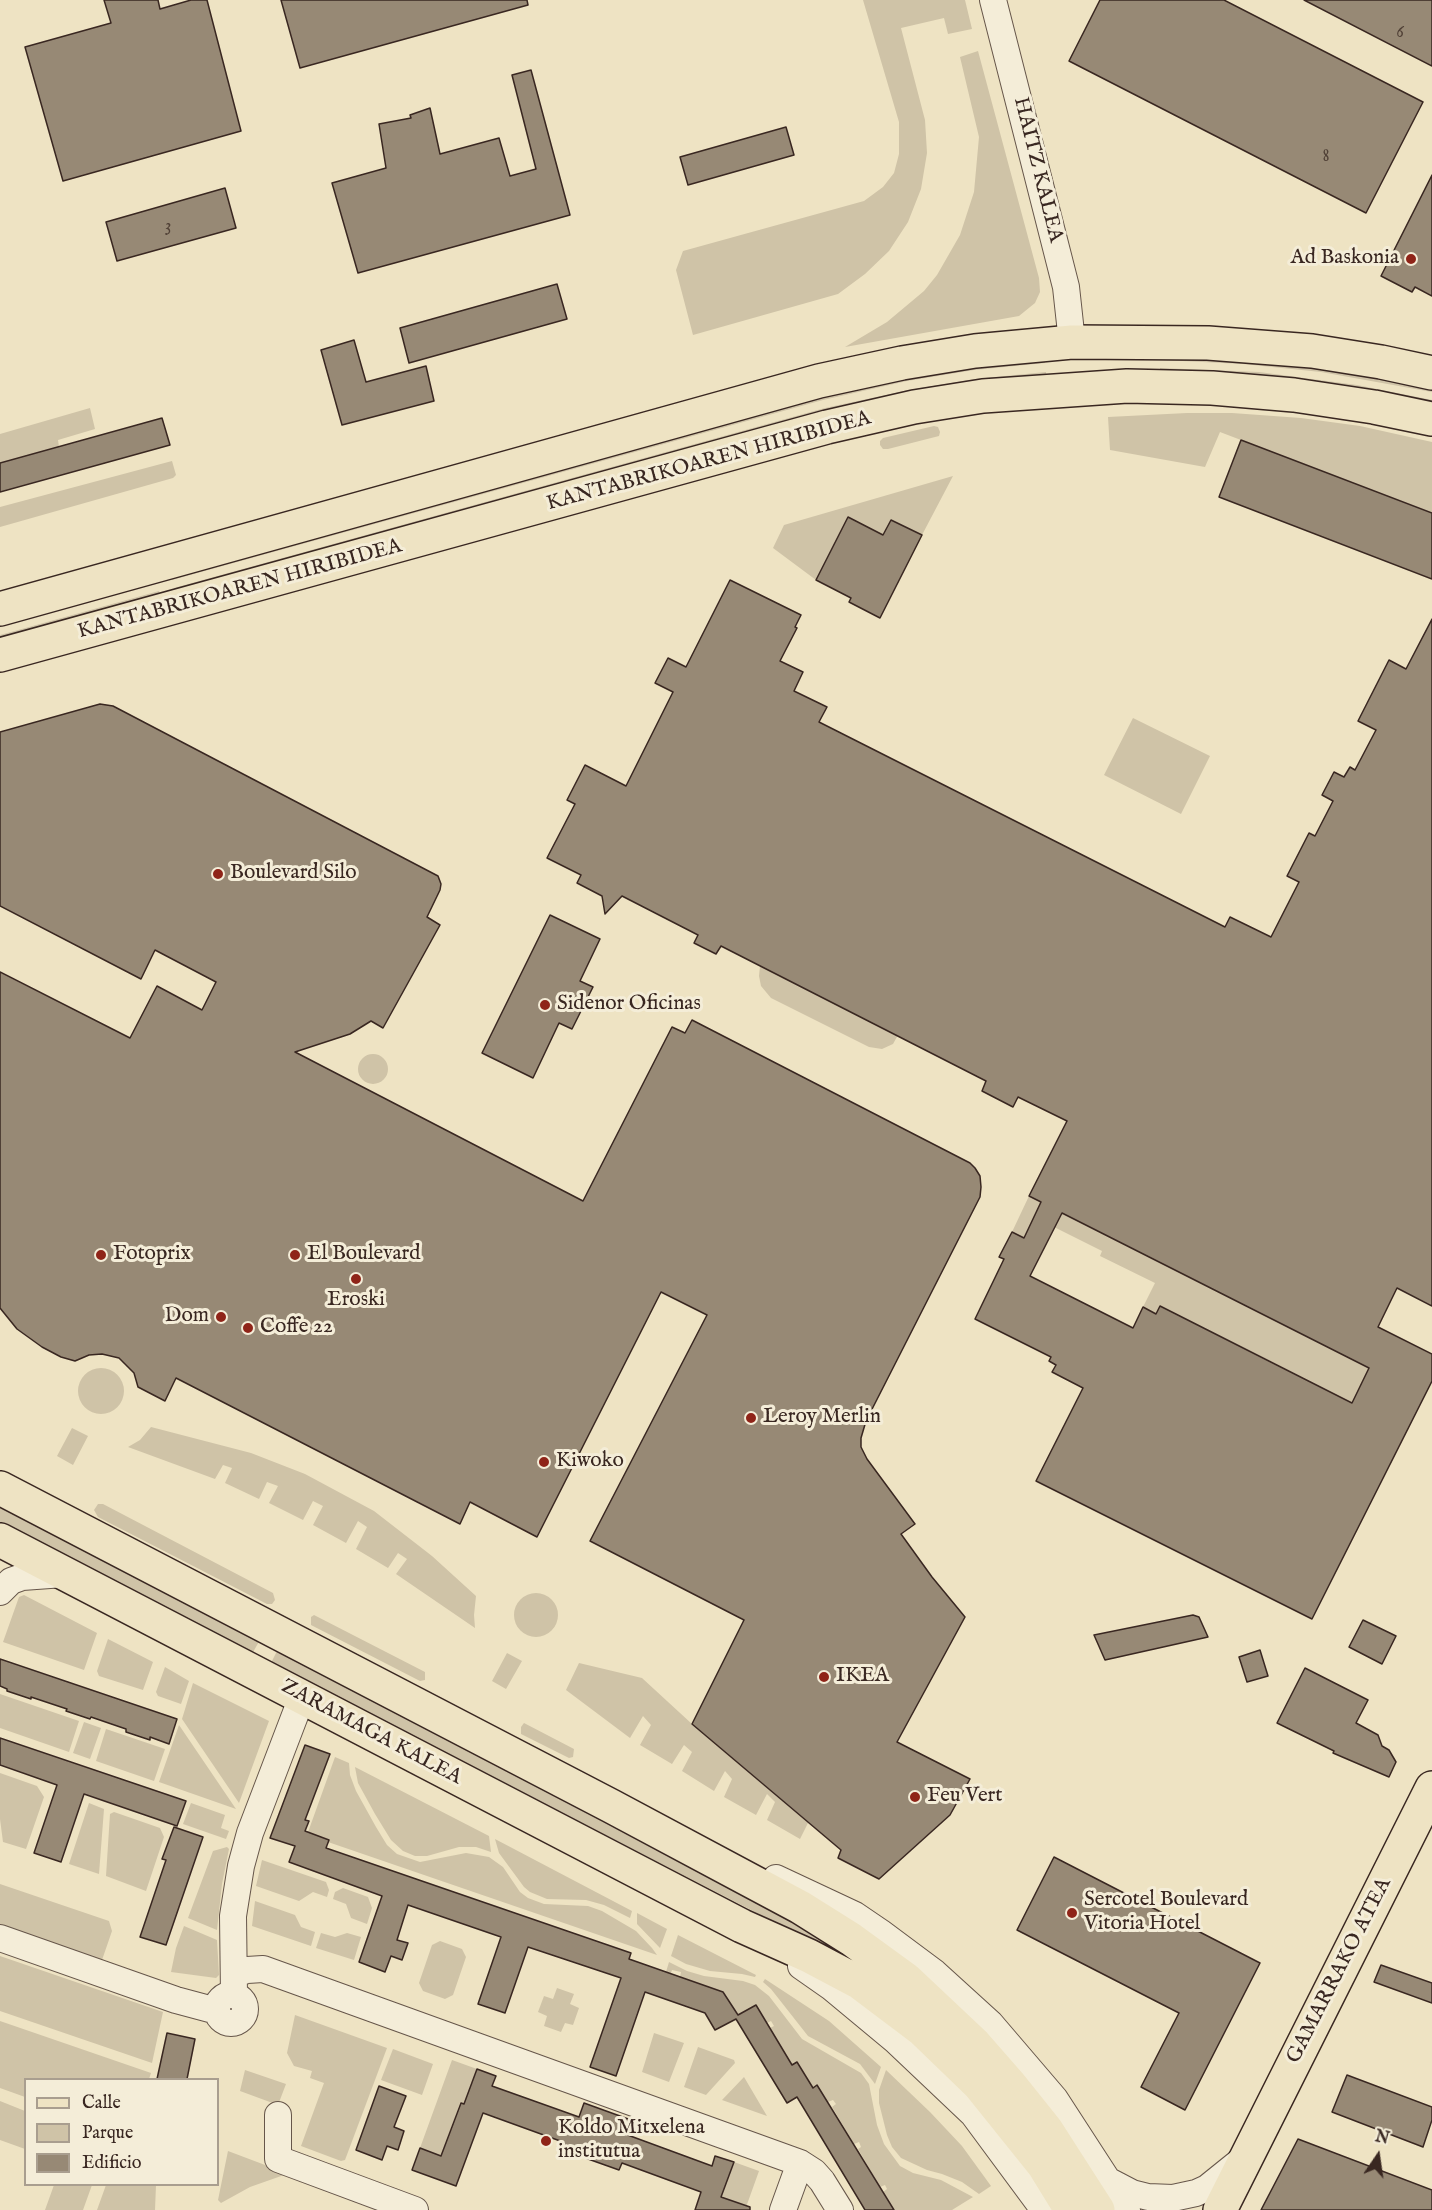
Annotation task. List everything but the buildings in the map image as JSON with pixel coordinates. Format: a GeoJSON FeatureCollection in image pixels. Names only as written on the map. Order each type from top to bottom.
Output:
{"type":"FeatureCollection","features":[{"type":"Feature","properties":{"kind":"main road"},"geometry":{"type":"LineString","coordinates":[[0,609],[819,381],[902,363],[975,351],[1072,342],[1208,343],[1312,351],[1432,373]]}},
{"type":"Feature","properties":{"kind":"main road","name":"KANTABRIKOAREN HIRIBIDEA"},"geometry":{"type":"LineString","coordinates":[[0,655],[827,428],[914,407],[983,396],[1127,386],[1212,388],[1294,395],[1374,407],[1432,419]]}},
{"type":"Feature","properties":{"kind":"main road"},"geometry":{"type":"LineString","coordinates":[[0,1488],[611,1806],[800,1907],[851,1939],[906,1979],[968,2036],[1103,2195]]}},
{"type":"Feature","properties":{"kind":"main road","name":"ZARAMAGA KALEA"},"geometry":{"type":"LineString","coordinates":[[0,1540],[742,1926],[809,1956],[860,1983],[921,2029],[980,2085],[1044,2166],[1071,2210]]}},
{"type":"Feature","properties":{"kind":"main road","name":"GAMARRAKO ATEA"},"geometry":{"type":"LineString","coordinates":[[1220,2210],[1432,1788]]}},
{"type":"Feature","properties":{"kind":"street","name":"HAITZ KALEA"},"geometry":{"type":"LineString","coordinates":[[993,0],[1066,287],[1072,342]]}},
{"type":"Feature","properties":{"kind":"street"},"geometry":{"type":"LineString","coordinates":[[0,1592],[11,1581],[22,1576],[64,1574]]}},
{"type":"Feature","properties":{"kind":"street"},"geometry":{"type":"LineString","coordinates":[[229,1993],[233,1916],[241,1866],[250,1833],[302,1697]]}},
{"type":"Feature","properties":{"kind":"street","name":"ZARAMAGA KALEA"},"geometry":{"type":"LineString","coordinates":[[742,1926],[831,1987],[904,2049],[973,2114],[1044,2210]]}},
{"type":"Feature","properties":{"kind":"street"},"geometry":{"type":"LineString","coordinates":[[0,1938],[176,2000],[229,1993],[247,1970],[263,1970],[800,2163],[814,2172],[822,2181],[840,2210]]}},
{"type":"Feature","properties":{"kind":"street"},"geometry":{"type":"LineString","coordinates":[[278,2115],[278,2159],[416,2210]]}},
{"type":"Feature","properties":{"kind":"street","name":"GAMARRAKO ATEA"},"geometry":{"type":"LineString","coordinates":[[1103,2195],[1132,2193],[1148,2197],[1173,2198],[1196,2193],[1207,2188],[1248,2155]]}},
{"type":"Feature","properties":{"kind":"street"},"geometry":{"type":"LineString","coordinates":[[783,2210],[800,2163]]}},
{"type":"Feature","properties":{"kind":"street"},"geometry":{"type":"LineString","coordinates":[[1103,2195],[1127,2210]]}},
{"type":"Feature","properties":{"kind":"green space"},"geometry":{"type":"Polygon","coordinates":[[[863,0],[965,0],[972,29],[948,34],[944,18],[901,28],[925,120],[927,153],[921,189],[908,222],[889,251],[865,274],[838,294],[693,335],[676,270],[683,251],[864,201],[883,187],[894,173],[899,154],[899,122],[863,0]]]}},
{"type":"Feature","properties":{"kind":"green space"},"geometry":{"type":"Polygon","coordinates":[[[978,51],[1039,278],[1040,292],[1035,303],[1019,316],[845,347],[887,322],[924,291],[937,275],[960,235],[974,192],[979,137],[960,57],[978,51]]]}},
{"type":"Feature","properties":{"kind":"green space"},"geometry":{"type":"Polygon","coordinates":[[[1162,355],[1273,361],[1432,387],[1432,392],[1321,372],[1243,364],[1162,360],[1162,355]]]}},
{"type":"Feature","properties":{"kind":"green space"},"geometry":{"type":"Polygon","coordinates":[[[1045,358],[1045,363],[974,370],[907,381],[823,400],[172,580],[171,575],[822,395],[906,376],[1045,358]]]}},
{"type":"Feature","properties":{"kind":"green space"},"geometry":{"type":"Polygon","coordinates":[[[1160,368],[1259,372],[1357,385],[1432,400],[1432,406],[1160,373],[1160,368]]]}},
{"type":"Feature","properties":{"kind":"green space"},"geometry":{"type":"Polygon","coordinates":[[[1046,372],[1046,377],[175,592],[174,588],[825,408],[975,379],[1046,372]]]}},
{"type":"Feature","properties":{"kind":"green space"},"geometry":{"type":"Polygon","coordinates":[[[90,408],[95,429],[58,440],[59,447],[0,463],[0,434],[90,408]]]}},
{"type":"Feature","properties":{"kind":"green space"},"geometry":{"type":"Polygon","coordinates":[[[1232,413],[1301,418],[1360,426],[1432,442],[1432,513],[1220,432],[1205,467],[1110,450],[1108,417],[1232,413]]]}},
{"type":"Feature","properties":{"kind":"green space"},"geometry":{"type":"Polygon","coordinates":[[[938,427],[939,436],[888,449],[883,449],[880,445],[883,438],[938,427]]]}},
{"type":"Feature","properties":{"kind":"green space"},"geometry":{"type":"Polygon","coordinates":[[[172,461],[176,475],[173,478],[0,527],[0,507],[172,461]]]}},
{"type":"Feature","properties":{"kind":"green space"},"geometry":{"type":"Polygon","coordinates":[[[953,476],[922,535],[891,520],[883,535],[848,517],[816,580],[773,548],[784,525],[953,476]]]}},
{"type":"Feature","properties":{"kind":"green space"},"geometry":{"type":"Polygon","coordinates":[[[159,591],[160,596],[0,641],[0,635],[159,591]]]}},
{"type":"Feature","properties":{"kind":"green space"},"geometry":{"type":"Polygon","coordinates":[[[1133,718],[1210,756],[1181,814],[1104,775],[1133,718]]]}},
{"type":"Feature","properties":{"kind":"green space"},"geometry":{"type":"Polygon","coordinates":[[[760,966],[898,1035],[893,1044],[882,1049],[869,1047],[771,998],[761,986],[760,966]]]}},
{"type":"Feature","properties":{"kind":"green space"},"geometry":{"type":"Polygon","coordinates":[[[373,1054],[384,1058],[388,1069],[384,1080],[373,1084],[362,1080],[358,1069],[362,1058],[373,1054]]]}},
{"type":"Feature","properties":{"kind":"green space"},"geometry":{"type":"Polygon","coordinates":[[[1029,1196],[1359,1363],[1378,1326],[1388,1332],[1361,1386],[1415,1414],[1408,1430],[1160,1306],[1156,1314],[1143,1307],[1155,1283],[1100,1256],[1102,1251],[1034,1217],[1024,1238],[1012,1232],[1029,1196]]]}},
{"type":"Feature","properties":{"kind":"green space"},"geometry":{"type":"Polygon","coordinates":[[[101,1368],[117,1375],[124,1391],[117,1407],[101,1414],[85,1407],[78,1391],[85,1375],[101,1368]]]}},
{"type":"Feature","properties":{"kind":"green space"},"geometry":{"type":"Polygon","coordinates":[[[151,1427],[251,1453],[305,1474],[374,1511],[432,1556],[476,1596],[475,1628],[396,1574],[407,1559],[398,1553],[388,1568],[356,1549],[367,1527],[358,1521],[346,1543],[313,1525],[323,1506],[313,1501],[303,1520],[269,1503],[278,1486],[267,1482],[259,1499],[225,1483],[232,1468],[223,1465],[215,1479],[128,1447],[140,1440],[151,1427]]]}},
{"type":"Feature","properties":{"kind":"green space"},"geometry":{"type":"Polygon","coordinates":[[[72,1428],[88,1436],[73,1465],[57,1456],[72,1428]]]}},
{"type":"Feature","properties":{"kind":"green space"},"geometry":{"type":"Polygon","coordinates":[[[0,1503],[261,1638],[252,1654],[0,1524],[0,1503]]]}},
{"type":"Feature","properties":{"kind":"green space"},"geometry":{"type":"Polygon","coordinates":[[[98,1504],[103,1504],[273,1593],[275,1600],[272,1604],[267,1604],[98,1517],[94,1510],[98,1504]]]}},
{"type":"Feature","properties":{"kind":"green space"},"geometry":{"type":"Polygon","coordinates":[[[536,1593],[551,1600],[558,1615],[551,1630],[536,1637],[521,1630],[514,1615],[521,1600],[536,1593]]]}},
{"type":"Feature","properties":{"kind":"green space"},"geometry":{"type":"Polygon","coordinates":[[[24,1595],[97,1633],[84,1670],[3,1642],[19,1597],[24,1595]]]}},
{"type":"Feature","properties":{"kind":"green space"},"geometry":{"type":"Polygon","coordinates":[[[314,1615],[425,1672],[425,1680],[420,1681],[311,1625],[311,1617],[314,1615]]]}},
{"type":"Feature","properties":{"kind":"green space"},"geometry":{"type":"Polygon","coordinates":[[[108,1639],[153,1662],[143,1690],[99,1676],[97,1671],[108,1639]]]}},
{"type":"Feature","properties":{"kind":"green space"},"geometry":{"type":"Polygon","coordinates":[[[279,1647],[756,1895],[901,1987],[271,1663],[279,1647]]]}},
{"type":"Feature","properties":{"kind":"green space"},"geometry":{"type":"Polygon","coordinates":[[[507,1653],[522,1661],[506,1689],[492,1681],[507,1653]]]}},
{"type":"Feature","properties":{"kind":"green space"},"geometry":{"type":"Polygon","coordinates":[[[579,1663],[642,1678],[808,1823],[800,1839],[767,1820],[775,1802],[767,1794],[756,1815],[724,1797],[732,1779],[725,1771],[714,1791],[682,1771],[692,1752],[684,1745],[672,1764],[640,1745],[651,1725],[643,1716],[630,1738],[566,1690],[579,1663]]]}},
{"type":"Feature","properties":{"kind":"green space"},"geometry":{"type":"Polygon","coordinates":[[[165,1667],[189,1681],[181,1704],[158,1696],[156,1692],[165,1667]]]}},
{"type":"Feature","properties":{"kind":"green space"},"geometry":{"type":"Polygon","coordinates":[[[193,1683],[269,1721],[239,1803],[182,1719],[193,1683]]]}},
{"type":"Feature","properties":{"kind":"green space"},"geometry":{"type":"Polygon","coordinates":[[[0,1694],[79,1721],[69,1752],[0,1728],[0,1694]]]}},
{"type":"Feature","properties":{"kind":"green space"},"geometry":{"type":"Polygon","coordinates":[[[84,1722],[101,1728],[90,1759],[73,1753],[84,1722]]]}},
{"type":"Feature","properties":{"kind":"green space"},"geometry":{"type":"Polygon","coordinates":[[[524,1723],[574,1749],[573,1757],[569,1758],[521,1734],[521,1727],[524,1723]]]}},
{"type":"Feature","properties":{"kind":"green space"},"geometry":{"type":"Polygon","coordinates":[[[179,1725],[236,1809],[159,1782],[179,1725]]]}},
{"type":"Feature","properties":{"kind":"green space"},"geometry":{"type":"Polygon","coordinates":[[[106,1729],[165,1749],[154,1781],[96,1761],[106,1729]]]}},
{"type":"Feature","properties":{"kind":"green space"},"geometry":{"type":"Polygon","coordinates":[[[335,1757],[349,1763],[350,1775],[356,1791],[387,1845],[397,1854],[420,1862],[466,1853],[489,1857],[503,1867],[520,1892],[528,1898],[544,1904],[588,1906],[602,1911],[636,1931],[657,1955],[328,1842],[329,1840],[325,1838],[307,1835],[335,1757]]]}},
{"type":"Feature","properties":{"kind":"green space"},"geometry":{"type":"Polygon","coordinates":[[[355,1767],[489,1836],[491,1852],[476,1847],[459,1847],[427,1856],[415,1856],[403,1851],[391,1840],[375,1814],[358,1783],[355,1767]]]}},
{"type":"Feature","properties":{"kind":"green space"},"geometry":{"type":"Polygon","coordinates":[[[0,1773],[37,1786],[44,1797],[26,1849],[3,1842],[0,1819],[0,1773]]]}},
{"type":"Feature","properties":{"kind":"green space"},"geometry":{"type":"Polygon","coordinates":[[[89,1803],[104,1809],[99,1874],[69,1864],[89,1803]]]}},
{"type":"Feature","properties":{"kind":"green space"},"geometry":{"type":"Polygon","coordinates":[[[191,1803],[225,1815],[221,1828],[229,1831],[226,1839],[183,1824],[191,1803]]]}},
{"type":"Feature","properties":{"kind":"green space"},"geometry":{"type":"Polygon","coordinates":[[[114,1812],[160,1828],[164,1837],[146,1891],[106,1876],[110,1814],[114,1812]]]}},
{"type":"Feature","properties":{"kind":"green space"},"geometry":{"type":"Polygon","coordinates":[[[495,1839],[632,1911],[630,1918],[604,1905],[586,1900],[547,1899],[530,1892],[499,1853],[495,1839]]]}},
{"type":"Feature","properties":{"kind":"green space"},"geometry":{"type":"Polygon","coordinates":[[[227,1847],[229,1849],[217,1930],[188,1918],[213,1851],[227,1847]]]}},
{"type":"Feature","properties":{"kind":"green space"},"geometry":{"type":"Polygon","coordinates":[[[262,1860],[326,1882],[329,1890],[327,1897],[313,1892],[299,1901],[256,1886],[262,1860]]]}},
{"type":"Feature","properties":{"kind":"green space"},"geometry":{"type":"Polygon","coordinates":[[[0,1884],[109,1921],[112,1931],[102,1960],[100,1962],[0,1930],[0,1884]]]}},
{"type":"Feature","properties":{"kind":"green space"},"geometry":{"type":"Polygon","coordinates":[[[343,1888],[368,1897],[372,1908],[367,1924],[351,1918],[346,1904],[333,1899],[335,1892],[343,1888]]]}},
{"type":"Feature","properties":{"kind":"green space"},"geometry":{"type":"Polygon","coordinates":[[[255,1901],[295,1915],[301,1927],[315,1932],[311,1946],[252,1926],[255,1901]]]}},
{"type":"Feature","properties":{"kind":"green space"},"geometry":{"type":"Polygon","coordinates":[[[637,1913],[667,1929],[660,1948],[637,1924],[637,1913]]]}},
{"type":"Feature","properties":{"kind":"green space"},"geometry":{"type":"Polygon","coordinates":[[[184,1926],[217,1940],[219,1975],[216,1978],[171,1972],[184,1926]]]}},
{"type":"Feature","properties":{"kind":"green space"},"geometry":{"type":"Polygon","coordinates":[[[321,1933],[335,1937],[347,1933],[361,1937],[354,1960],[316,1948],[321,1933]]]}},
{"type":"Feature","properties":{"kind":"green space"},"geometry":{"type":"Polygon","coordinates":[[[678,1935],[756,1975],[755,1977],[710,1971],[686,1964],[671,1956],[678,1935]]]}},
{"type":"Feature","properties":{"kind":"green space"},"geometry":{"type":"Polygon","coordinates":[[[440,1941],[462,1949],[466,1957],[453,1995],[445,1999],[423,1991],[419,1983],[432,1945],[440,1941]]]}},
{"type":"Feature","properties":{"kind":"green space"},"geometry":{"type":"Polygon","coordinates":[[[0,1956],[163,2012],[152,2063],[0,2011],[0,1956]]]}},
{"type":"Feature","properties":{"kind":"green space"},"geometry":{"type":"Polygon","coordinates":[[[669,1962],[704,1976],[743,1981],[755,1985],[769,1996],[802,2039],[861,2073],[869,2084],[877,2125],[884,2144],[900,2166],[913,2173],[941,2180],[973,2197],[952,2210],[894,2210],[883,2192],[887,2189],[885,2185],[880,2187],[858,2149],[861,2147],[859,2142],[854,2144],[832,2107],[836,2104],[833,2100],[828,2102],[817,2085],[807,2091],[800,2067],[797,2062],[792,2065],[770,2028],[774,2026],[771,2021],[767,2023],[756,2005],[738,2015],[723,1992],[680,1977],[681,1972],[672,1970],[671,1973],[666,1972],[669,1962]]]}},
{"type":"Feature","properties":{"kind":"green space"},"geometry":{"type":"Polygon","coordinates":[[[765,1979],[829,2021],[881,2067],[875,2084],[860,2064],[808,2036],[763,1982],[765,1979]]]}},
{"type":"Feature","properties":{"kind":"green space"},"geometry":{"type":"Polygon","coordinates":[[[557,1988],[574,1994],[570,2004],[579,2008],[573,2025],[565,2023],[561,2032],[544,2026],[547,2016],[538,2012],[544,1996],[553,1999],[557,1988]]]}},
{"type":"Feature","properties":{"kind":"green space"},"geometry":{"type":"Polygon","coordinates":[[[295,2015],[387,2048],[345,2160],[341,2161],[301,2146],[324,2083],[310,2078],[312,2071],[294,2066],[287,2053],[295,2015]]]}},
{"type":"Feature","properties":{"kind":"green space"},"geometry":{"type":"Polygon","coordinates":[[[0,2021],[151,2073],[149,2078],[24,2078],[24,2097],[0,2088],[0,2021]]]}},
{"type":"Feature","properties":{"kind":"green space"},"geometry":{"type":"Polygon","coordinates":[[[654,2033],[684,2043],[669,2082],[642,2072],[654,2033]]]}},
{"type":"Feature","properties":{"kind":"green space"},"geometry":{"type":"Polygon","coordinates":[[[698,2047],[734,2060],[735,2063],[706,2095],[684,2087],[698,2047]]]}},
{"type":"Feature","properties":{"kind":"green space"},"geometry":{"type":"Polygon","coordinates":[[[393,2049],[433,2064],[422,2095],[381,2080],[393,2049]]]}},
{"type":"Feature","properties":{"kind":"green space"},"geometry":{"type":"Polygon","coordinates":[[[452,2060],[477,2069],[464,2104],[460,2103],[441,2156],[420,2148],[452,2060]]]}},
{"type":"Feature","properties":{"kind":"green space"},"geometry":{"type":"Polygon","coordinates":[[[245,2070],[286,2084],[278,2105],[240,2091],[245,2070]]]}},
{"type":"Feature","properties":{"kind":"green space"},"geometry":{"type":"Polygon","coordinates":[[[886,2070],[962,2146],[991,2186],[979,2194],[962,2182],[901,2158],[892,2147],[887,2135],[879,2103],[879,2090],[886,2070]]]}},
{"type":"Feature","properties":{"kind":"green space"},"geometry":{"type":"Polygon","coordinates":[[[744,2077],[767,2116],[722,2100],[744,2077]]]}},
{"type":"Feature","properties":{"kind":"green space"},"geometry":{"type":"Polygon","coordinates":[[[0,2101],[24,2111],[24,2149],[0,2140],[0,2101]]]}},
{"type":"Feature","properties":{"kind":"green space"},"geometry":{"type":"Polygon","coordinates":[[[228,2151],[273,2168],[284,2175],[250,2187],[221,2203],[218,2200],[228,2151]]]}},
{"type":"Feature","properties":{"kind":"green space"},"geometry":{"type":"Polygon","coordinates":[[[734,2162],[759,2171],[745,2210],[721,2210],[721,2197],[734,2162]]]}},
{"type":"Feature","properties":{"kind":"green space"},"geometry":{"type":"Polygon","coordinates":[[[54,2186],[92,2186],[83,2210],[45,2210],[54,2186]]]}},
{"type":"Feature","properties":{"kind":"green space"},"geometry":{"type":"Polygon","coordinates":[[[106,2186],[156,2186],[155,2210],[97,2210],[106,2186]]]}},
{"type":"Feature","properties":{"kind":"place","name":"Ad Baskonia"},"geometry":{"type":"Point","coordinates":[1411,259]}},
{"type":"Feature","properties":{"kind":"place","name":"Boulevard Silo"},"geometry":{"type":"Point","coordinates":[218,874]}},
{"type":"Feature","properties":{"kind":"place","name":"Sidenor Oficinas"},"geometry":{"type":"Point","coordinates":[545,1005]}},
{"type":"Feature","properties":{"kind":"place","name":"Fotoprix"},"geometry":{"type":"Point","coordinates":[101,1255]}},
{"type":"Feature","properties":{"kind":"place","name":"El Boulevard"},"geometry":{"type":"Point","coordinates":[295,1255]}},
{"type":"Feature","properties":{"kind":"place","name":"Eroski"},"geometry":{"type":"Point","coordinates":[356,1279]}},
{"type":"Feature","properties":{"kind":"place","name":"Dom"},"geometry":{"type":"Point","coordinates":[221,1317]}},
{"type":"Feature","properties":{"kind":"place","name":"Coffe 22"},"geometry":{"type":"Point","coordinates":[248,1328]}},
{"type":"Feature","properties":{"kind":"place","name":"Leroy Merlin"},"geometry":{"type":"Point","coordinates":[751,1418]}},
{"type":"Feature","properties":{"kind":"place","name":"Kiwoko"},"geometry":{"type":"Point","coordinates":[544,1462]}},
{"type":"Feature","properties":{"kind":"place","name":"IKEA"},"geometry":{"type":"Point","coordinates":[824,1677]}},
{"type":"Feature","properties":{"kind":"place","name":"Feu Vert"},"geometry":{"type":"Point","coordinates":[915,1797]}},
{"type":"Feature","properties":{"kind":"place","name":"Sercotel Boulevard Vitoria Hotel"},"geometry":{"type":"Point","coordinates":[1072,1913]}},
{"type":"Feature","properties":{"kind":"place","name":"Koldo Mitxelena institutua"},"geometry":{"type":"Point","coordinates":[546,2141]}}]}
